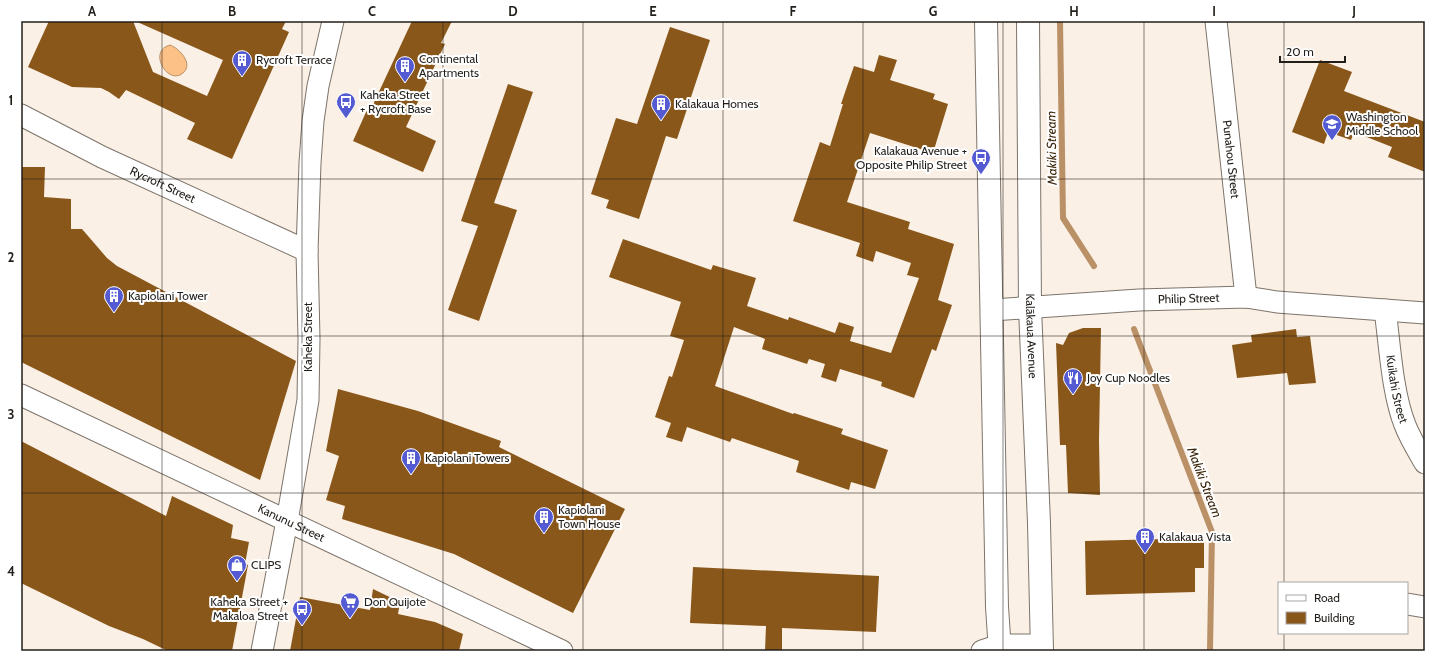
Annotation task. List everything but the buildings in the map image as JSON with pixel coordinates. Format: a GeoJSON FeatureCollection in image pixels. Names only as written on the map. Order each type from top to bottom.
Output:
{"type":"FeatureCollection","features":[{"type":"Feature","properties":{"kind":"main road"},"geometry":{"type":"LineString","coordinates":[[986,21],[997,599],[994,649]]}},
{"type":"Feature","properties":{"kind":"main road","name":"Kalākaua Avenue"},"geometry":{"type":"LineString","coordinates":[[1028,21],[1030,308],[1042,648]]}},
{"type":"Feature","properties":{"kind":"street","name":"Kaheka Street"},"geometry":{"type":"LineString","coordinates":[[262,651],[308,400],[309,340],[307,251],[310,163],[313,121],[318,86],[333,21]]}},
{"type":"Feature","properties":{"kind":"street","name":"Punahou Street"},"geometry":{"type":"LineString","coordinates":[[1216,21],[1246,297]]}},
{"type":"Feature","properties":{"kind":"street","name":"Rycroft Street"},"geometry":{"type":"LineString","coordinates":[[21,115],[102,157],[307,251]]}},
{"type":"Feature","properties":{"kind":"street","name":"Philip Street"},"geometry":{"type":"LineString","coordinates":[[992,310],[1138,300],[1246,297],[1277,302],[1425,314]]}},
{"type":"Feature","properties":{"kind":"street","name":"Kuikahi Street"},"geometry":{"type":"LineString","coordinates":[[1384,310],[1400,408],[1412,440],[1425,463]]}},
{"type":"Feature","properties":{"kind":"street","name":"Kanunu Street"},"geometry":{"type":"LineString","coordinates":[[21,395],[562,651]]}},
{"type":"Feature","properties":{"kind":"street"},"geometry":{"type":"LineString","coordinates":[[1408,604],[1425,606]]}},
{"type":"Feature","properties":{"kind":"street"},"geometry":{"type":"LineString","coordinates":[[994,649],[1042,648]]}},
{"type":"Feature","properties":{"kind":"shaded area"},"geometry":{"type":"Polygon","coordinates":[[[170,45],[181,53],[187,65],[183,73],[177,76],[171,75],[166,71],[160,60],[160,54],[163,48],[170,45]]]}},
{"type":"Feature","properties":{"kind":"waterway","name":"Makiki Stream"},"geometry":{"type":"LineString","coordinates":[[1060,21],[1063,218],[1094,266]]}},
{"type":"Feature","properties":{"kind":"waterway","name":"Makiki Stream"},"geometry":{"type":"LineString","coordinates":[[1134,329],[1212,532],[1210,651]]}},
{"type":"Feature","properties":{"kind":"place","name":"Rycroft Terrace"},"geometry":{"type":"Point","coordinates":[242,77]}},
{"type":"Feature","properties":{"kind":"place","name":"Continental Apartments"},"geometry":{"type":"Point","coordinates":[405,83]}},
{"type":"Feature","properties":{"kind":"place","name":"Kaheka Street + Rycroft Base"},"geometry":{"type":"Point","coordinates":[346,119]}},
{"type":"Feature","properties":{"kind":"place","name":"Kalakaua Homes"},"geometry":{"type":"Point","coordinates":[661,121]}},
{"type":"Feature","properties":{"kind":"place","name":"Washington Middle School"},"geometry":{"type":"Point","coordinates":[1332,141]}},
{"type":"Feature","properties":{"kind":"place","name":"Kalakaua Avenue + Opposite Philip Street"},"geometry":{"type":"Point","coordinates":[981,175]}},
{"type":"Feature","properties":{"kind":"place","name":"Kapiolani Tower"},"geometry":{"type":"Point","coordinates":[114,313]}},
{"type":"Feature","properties":{"kind":"place","name":"Joy Cup Noodles"},"geometry":{"type":"Point","coordinates":[1073,395]}},
{"type":"Feature","properties":{"kind":"place","name":"Kapiolani Towers"},"geometry":{"type":"Point","coordinates":[411,475]}},
{"type":"Feature","properties":{"kind":"place","name":"Kapiolani Town House"},"geometry":{"type":"Point","coordinates":[544,534]}},
{"type":"Feature","properties":{"kind":"place","name":"Kalakaua Vista"},"geometry":{"type":"Point","coordinates":[1145,554]}},
{"type":"Feature","properties":{"kind":"place","name":"CLIPS"},"geometry":{"type":"Point","coordinates":[237,582]}},
{"type":"Feature","properties":{"kind":"place","name":"Don Quijote"},"geometry":{"type":"Point","coordinates":[350,619]}},
{"type":"Feature","properties":{"kind":"place","name":"Kaheka Street + Makaloa Street"},"geometry":{"type":"Point","coordinates":[302,626]}}]}
